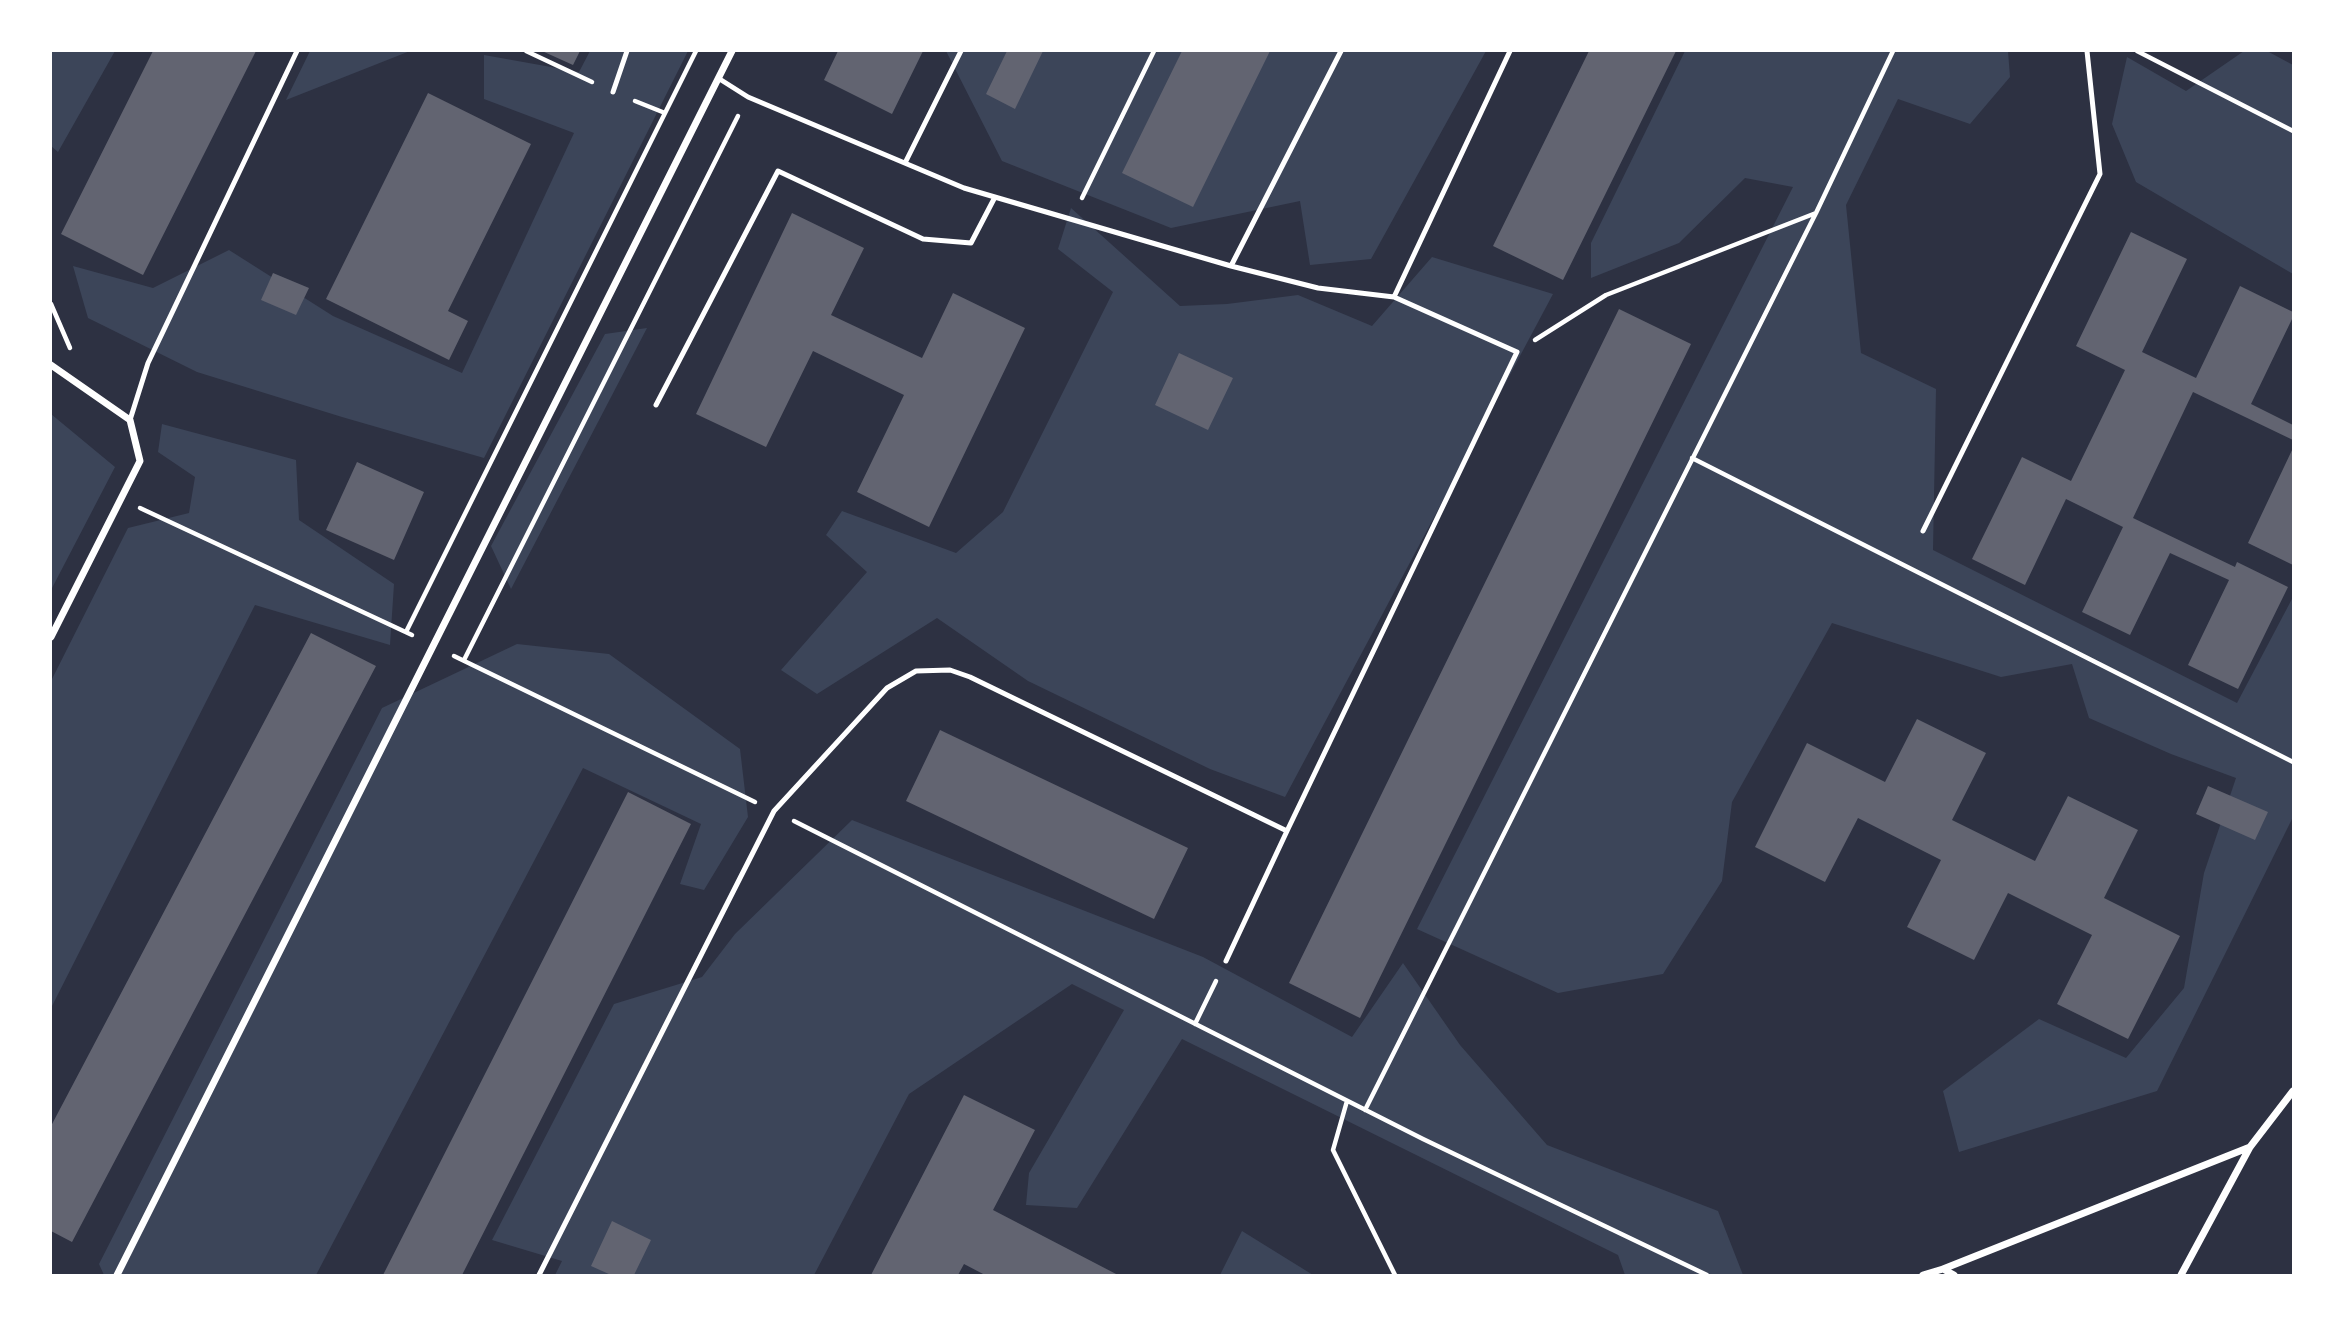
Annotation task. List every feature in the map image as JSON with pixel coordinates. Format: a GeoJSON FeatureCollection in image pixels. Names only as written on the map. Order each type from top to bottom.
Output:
{"type":"FeatureCollection","features":[{"type":"Feature","properties":{"kind":"street"},"geometry":{"type":"LineString","coordinates":[[117,1275],[732,51]]}},
{"type":"Feature","properties":{"kind":"street"},"geometry":{"type":"LineString","coordinates":[[51,365],[130,420],[140,461],[51,637]]}},
{"type":"Feature","properties":{"kind":"street"},"geometry":{"type":"LineString","coordinates":[[2181,1275],[2250,1147],[2293,1091]]}},
{"type":"Feature","properties":{"kind":"street"},"geometry":{"type":"LineString","coordinates":[[1923,1275],[2250,1147]]}},
{"type":"Feature","properties":{"kind":"street"},"geometry":{"type":"LineString","coordinates":[[1943,1269],[1954,1275]]}},
{"type":"Feature","properties":{"kind":"lane"},"geometry":{"type":"LineString","coordinates":[[130,420],[148,363],[297,51]]}},
{"type":"Feature","properties":{"kind":"lane"},"geometry":{"type":"LineString","coordinates":[[613,92],[627,51]]}},
{"type":"Feature","properties":{"kind":"lane"},"geometry":{"type":"LineString","coordinates":[[905,163],[961,51]]}},
{"type":"Feature","properties":{"kind":"lane"},"geometry":{"type":"LineString","coordinates":[[1231,266],[1341,51]]}},
{"type":"Feature","properties":{"kind":"lane"},"geometry":{"type":"LineString","coordinates":[[1394,297],[1510,51]]}},
{"type":"Feature","properties":{"kind":"lane"},"geometry":{"type":"LineString","coordinates":[[1923,531],[2099,174],[2087,51]]}},
{"type":"Feature","properties":{"kind":"lane"},"geometry":{"type":"LineString","coordinates":[[718,78],[748,97],[964,188],[1231,266],[1318,288],[1394,297],[1517,352],[1226,961]]}},
{"type":"Feature","properties":{"kind":"lane"},"geometry":{"type":"LineString","coordinates":[[656,405],[778,171],[923,239],[971,243],[995,197]]}},
{"type":"Feature","properties":{"kind":"lane"},"geometry":{"type":"LineString","coordinates":[[539,1275],[774,811],[887,688],[916,671],[950,670],[970,677],[1287,831]]}},
{"type":"Feature","properties":{"kind":"path"},"geometry":{"type":"LineString","coordinates":[[406,632],[696,51]]}},
{"type":"Feature","properties":{"kind":"path"},"geometry":{"type":"LineString","coordinates":[[1072,220],[1154,51]]}},
{"type":"Feature","properties":{"kind":"path"},"geometry":{"type":"LineString","coordinates":[[1365,1110],[1816,213],[1893,51]]}},
{"type":"Feature","properties":{"kind":"path"},"geometry":{"type":"LineString","coordinates":[[2137,51],[2293,131]]}},
{"type":"Feature","properties":{"kind":"path"},"geometry":{"type":"LineString","coordinates":[[464,660],[748,97]]}},
{"type":"Feature","properties":{"kind":"path"},"geometry":{"type":"LineString","coordinates":[[1517,352],[1606,295],[1816,213]]}},
{"type":"Feature","properties":{"kind":"path"},"geometry":{"type":"LineString","coordinates":[[1692,458],[2293,762]]}},
{"type":"Feature","properties":{"kind":"path"},"geometry":{"type":"LineString","coordinates":[[162,519],[406,632],[774,811],[1365,1110],[1707,1275]]}},
{"type":"Feature","properties":{"kind":"path"},"geometry":{"type":"LineString","coordinates":[[1195,1024],[1226,961]]}},
{"type":"Feature","properties":{"kind":"path"},"geometry":{"type":"LineString","coordinates":[[1347,1101],[1333,1150],[1395,1275]]}},
{"type":"Feature","properties":{"kind":"shaded area"},"geometry":{"type":"Polygon","coordinates":[[[51,51],[115,51],[58,152],[51,146],[51,51]]]}},
{"type":"Feature","properties":{"kind":"shaded area"},"geometry":{"type":"Polygon","coordinates":[[[310,51],[410,51],[286,100],[310,51]]]}},
{"type":"Feature","properties":{"kind":"shaded area"},"geometry":{"type":"Polygon","coordinates":[[[590,51],[688,51],[484,458],[197,372],[88,318],[73,266],[153,288],[229,250],[333,316],[462,373],[574,133],[484,99],[484,55],[579,72],[590,51]]]}},
{"type":"Feature","properties":{"kind":"shaded area"},"geometry":{"type":"Polygon","coordinates":[[[946,51],[1486,51],[1371,259],[1310,265],[1300,201],[1171,228],[1002,161],[946,51]]]}},
{"type":"Feature","properties":{"kind":"shaded area"},"geometry":{"type":"Polygon","coordinates":[[[1685,51],[2008,51],[2010,77],[1970,124],[1898,99],[1846,205],[1861,353],[1936,389],[1933,550],[2237,703],[2293,597],[2293,817],[2157,1091],[1959,1152],[1943,1091],[2039,1019],[2126,1058],[2184,988],[2204,873],[2236,778],[2171,754],[2089,718],[2072,664],[2001,677],[1832,623],[1732,802],[1722,881],[1663,974],[1558,993],[1417,929],[1793,187],[1745,178],[1679,243],[1591,278],[1591,243],[1685,51]]]}},
{"type":"Feature","properties":{"kind":"shaded area"},"geometry":{"type":"Polygon","coordinates":[[[2244,51],[2267,51],[2293,65],[2293,274],[2136,182],[2112,124],[2127,57],[2186,91],[2244,51]]]}},
{"type":"Feature","properties":{"kind":"shaded area"},"geometry":{"type":"Polygon","coordinates":[[[1071,208],[1180,306],[1227,304],[1298,295],[1372,326],[1432,257],[1553,294],[1285,797],[1210,769],[1028,681],[937,618],[817,694],[781,670],[867,572],[826,535],[842,511],[956,553],[1003,512],[1113,292],[1058,249],[1071,208]]]}},
{"type":"Feature","properties":{"kind":"shaded area"},"geometry":{"type":"Polygon","coordinates":[[[647,328],[511,589],[491,546],[605,334],[647,328]]]}},
{"type":"Feature","properties":{"kind":"shaded area"},"geometry":{"type":"Polygon","coordinates":[[[51,414],[115,467],[51,590],[51,414]]]}},
{"type":"Feature","properties":{"kind":"shaded area"},"geometry":{"type":"Polygon","coordinates":[[[162,424],[296,460],[299,520],[394,584],[390,645],[255,605],[51,1008],[51,681],[128,528],[189,513],[195,477],[158,452],[162,424]]]}},
{"type":"Feature","properties":{"kind":"shaded area"},"geometry":{"type":"Polygon","coordinates":[[[517,644],[609,654],[740,749],[748,817],[704,890],[680,884],[701,824],[583,768],[316,1275],[104,1275],[99,1264],[382,708],[517,644]]]}},
{"type":"Feature","properties":{"kind":"shaded area"},"geometry":{"type":"Polygon","coordinates":[[[852,820],[1203,957],[1352,1037],[1403,963],[1460,1045],[1547,1145],[1718,1211],[1743,1275],[1625,1275],[1618,1255],[1182,1039],[1077,1208],[1026,1205],[1029,1173],[1124,1010],[1072,984],[909,1094],[814,1275],[555,1275],[562,1261],[492,1240],[614,1004],[702,977],[735,934],[852,820]]]}},
{"type":"Feature","properties":{"kind":"shaded area"},"geometry":{"type":"Polygon","coordinates":[[[1242,1231],[1313,1275],[1220,1275],[1242,1231]]]}},
{"type":"Feature","properties":{"kind":"building"},"geometry":{"type":"Polygon","coordinates":[[[153,51],[256,51],[143,275],[61,234],[153,51]]]}},
{"type":"Feature","properties":{"kind":"building"},"geometry":{"type":"Polygon","coordinates":[[[542,51],[580,51],[573,65],[542,51]]]}},
{"type":"Feature","properties":{"kind":"building"},"geometry":{"type":"Polygon","coordinates":[[[838,51],[923,51],[892,114],[824,80],[838,51]]]}},
{"type":"Feature","properties":{"kind":"building"},"geometry":{"type":"Polygon","coordinates":[[[1007,51],[1043,51],[1015,109],[986,94],[1007,51]]]}},
{"type":"Feature","properties":{"kind":"building"},"geometry":{"type":"Polygon","coordinates":[[[1182,51],[1270,51],[1193,207],[1122,173],[1182,51]]]}},
{"type":"Feature","properties":{"kind":"building"},"geometry":{"type":"Polygon","coordinates":[[[1589,51],[1676,51],[1563,280],[1493,246],[1589,51]]]}},
{"type":"Feature","properties":{"kind":"building"},"geometry":{"type":"Polygon","coordinates":[[[428,93],[531,144],[448,311],[468,321],[449,360],[326,299],[428,93]]]}},
{"type":"Feature","properties":{"kind":"building"},"geometry":{"type":"Polygon","coordinates":[[[792,213],[864,248],[831,315],[922,358],[953,293],[1025,328],[929,527],[857,492],[904,395],[813,351],[766,447],[696,414],[792,213]]]}},
{"type":"Feature","properties":{"kind":"building"},"geometry":{"type":"Polygon","coordinates":[[[2131,232],[2187,259],[2142,352],[2196,378],[2240,286],[2293,312],[2251,404],[2293,425],[2293,440],[2193,392],[2133,518],[2235,567],[2237,562],[2288,587],[2238,689],[2188,665],[2229,580],[2170,553],[2130,635],[2082,612],[2123,527],[2066,499],[2025,585],[1972,559],[2022,457],[2071,481],[2125,370],[2076,346],[2131,232]]]}},
{"type":"Feature","properties":{"kind":"building"},"geometry":{"type":"Polygon","coordinates":[[[273,273],[309,288],[296,315],[261,300],[273,273]]]}},
{"type":"Feature","properties":{"kind":"building"},"geometry":{"type":"Polygon","coordinates":[[[1619,309],[1691,344],[1360,1018],[1289,983],[1619,309]]]}},
{"type":"Feature","properties":{"kind":"building"},"geometry":{"type":"Polygon","coordinates":[[[1179,353],[1233,378],[1208,430],[1155,405],[1179,353]]]}},
{"type":"Feature","properties":{"kind":"building"},"geometry":{"type":"Polygon","coordinates":[[[2293,448],[2293,565],[2248,543],[2293,448]]]}},
{"type":"Feature","properties":{"kind":"building"},"geometry":{"type":"Polygon","coordinates":[[[357,462],[424,492],[394,560],[326,530],[357,462]]]}},
{"type":"Feature","properties":{"kind":"building"},"geometry":{"type":"Polygon","coordinates":[[[311,633],[376,666],[72,1242],[51,1231],[51,1126],[311,633]]]}},
{"type":"Feature","properties":{"kind":"building"},"geometry":{"type":"Polygon","coordinates":[[[1917,719],[1986,753],[1952,820],[2035,861],[2068,796],[2138,830],[2104,898],[2180,936],[2128,1039],[2057,1004],[2092,935],[2008,893],[1974,960],[1907,927],[1941,860],[1858,818],[1825,882],[1755,847],[1807,743],[1885,782],[1917,719]]]}},
{"type":"Feature","properties":{"kind":"building"},"geometry":{"type":"Polygon","coordinates":[[[940,730],[1188,848],[1154,919],[906,801],[940,730]]]}},
{"type":"Feature","properties":{"kind":"building"},"geometry":{"type":"Polygon","coordinates":[[[2208,786],[2268,812],[2255,840],[2196,814],[2208,786]]]}},
{"type":"Feature","properties":{"kind":"building"},"geometry":{"type":"Polygon","coordinates":[[[628,792],[691,824],[617,970],[462,1275],[383,1275],[628,792]]]}},
{"type":"Feature","properties":{"kind":"building"},"geometry":{"type":"Polygon","coordinates":[[[964,1095],[1035,1130],[993,1210],[1118,1275],[985,1275],[964,1264],[958,1275],[871,1275],[964,1095]]]}},
{"type":"Feature","properties":{"kind":"building"},"geometry":{"type":"Polygon","coordinates":[[[612,1221],[651,1240],[634,1275],[611,1275],[591,1266],[612,1221]]]}}]}
